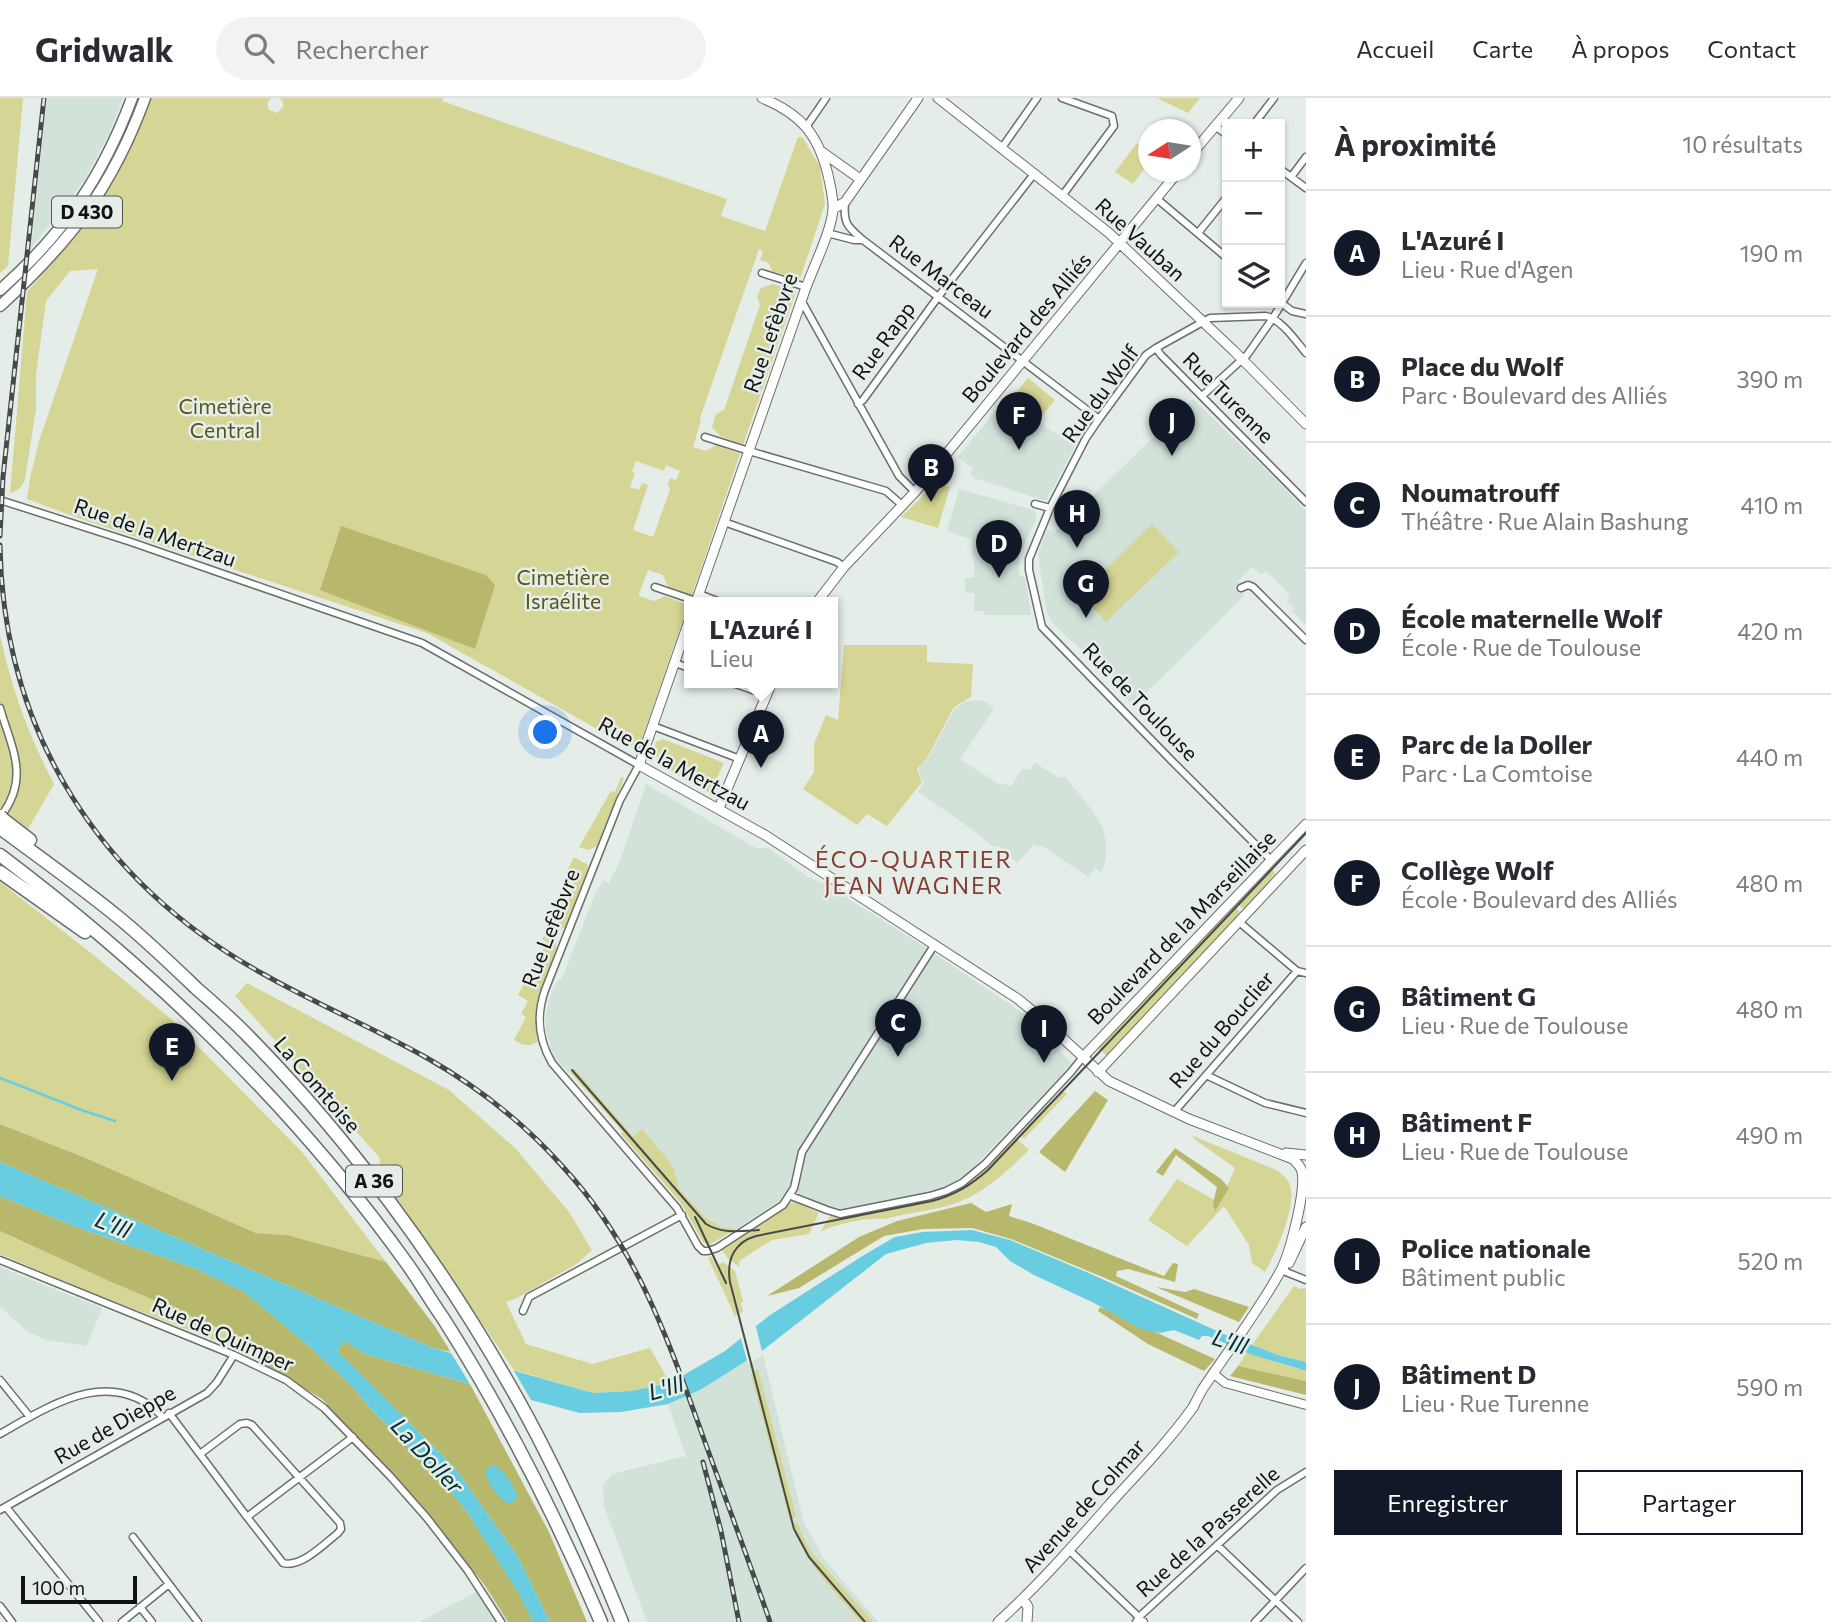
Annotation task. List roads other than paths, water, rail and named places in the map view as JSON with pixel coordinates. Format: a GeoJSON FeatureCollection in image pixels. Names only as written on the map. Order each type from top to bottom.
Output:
{"type":"FeatureCollection","features":[{"type":"Feature","properties":{"kind":"highway","name":"D 430"},"geometry":{"type":"LineString","coordinates":[[0,290],[52,238],[85,194],[105,161],[132,98]]}},
{"type":"Feature","properties":{"kind":"highway","name":"D 430"},"geometry":{"type":"LineString","coordinates":[[0,306],[35,274],[83,217],[113,171],[145,98]]}},
{"type":"Feature","properties":{"kind":"highway","name":"La Comtoise"},"geometry":{"type":"LineString","coordinates":[[1,820],[56,861],[76,884],[156,949],[250,1038],[377,1185],[481,1337],[531,1425],[589,1542],[622,1622]]}},
{"type":"Feature","properties":{"kind":"highway","name":"La Comtoise"},"geometry":{"type":"LineString","coordinates":[[0,855],[59,900],[176,1002],[271,1096],[357,1197],[409,1267],[503,1416],[571,1551],[601,1622]]}},
{"type":"Feature","properties":{"kind":"highway"},"geometry":{"type":"LineString","coordinates":[[0,872],[92,937],[121,953]]}},
{"type":"Feature","properties":{"kind":"main road"},"geometry":{"type":"LineString","coordinates":[[762,98],[791,114],[806,127],[822,152],[834,209],[845,202],[918,98]]}},
{"type":"Feature","properties":{"kind":"main road","name":"Rue Vauban"},"geometry":{"type":"LineString","coordinates":[[938,98],[1109,233],[1204,322],[1306,424]]}},
{"type":"Feature","properties":{"kind":"main road"},"geometry":{"type":"LineString","coordinates":[[1201,144],[1239,98]]}},
{"type":"Feature","properties":{"kind":"main road"},"geometry":{"type":"LineString","coordinates":[[822,152],[860,179]]}},
{"type":"Feature","properties":{"kind":"main road","name":"Boulevard des Alliés"},"geometry":{"type":"LineString","coordinates":[[821,597],[844,567],[915,492],[1170,182]]}},
{"type":"Feature","properties":{"kind":"main road","name":"Rue Lefèbvre"},"geometry":{"type":"LineString","coordinates":[[698,597],[834,209]]}},
{"type":"Feature","properties":{"kind":"main road","name":"Rue Lefèbvre"},"geometry":{"type":"LineString","coordinates":[[639,765],[684,636]]}},
{"type":"Feature","properties":{"kind":"main road"},"geometry":{"type":"LineString","coordinates":[[719,808],[770,688]]}},
{"type":"Feature","properties":{"kind":"main road","name":"Rue de la Mertzau"},"geometry":{"type":"LineString","coordinates":[[639,765],[775,841],[1018,999],[1110,1081],[1174,1112],[1293,1159],[1302,1172]]}},
{"type":"Feature","properties":{"kind":"main road","name":"Boulevard de la Marseillaise"},"geometry":{"type":"LineString","coordinates":[[1083,1056],[1306,824]]}},
{"type":"Feature","properties":{"kind":"main road","name":"Boulevard de la Marseillaise"},"geometry":{"type":"LineString","coordinates":[[1098,1072],[1306,849]]}},
{"type":"Feature","properties":{"kind":"main road"},"geometry":{"type":"LineString","coordinates":[[1271,860],[1285,873]]}},
{"type":"Feature","properties":{"kind":"main road","name":"Rue de la Mertzau"},"geometry":{"type":"LineString","coordinates":[[1270,1151],[1306,1157]]}},
{"type":"Feature","properties":{"kind":"main road"},"geometry":{"type":"LineString","coordinates":[[1293,1159],[1306,1157]]}},
{"type":"Feature","properties":{"kind":"main road","name":"Avenue de Colmar"},"geometry":{"type":"LineString","coordinates":[[1285,1267],[1303,1192],[1302,1172],[1306,1157]]}},
{"type":"Feature","properties":{"kind":"main road","name":"Avenue de Colmar"},"geometry":{"type":"LineString","coordinates":[[998,1622],[1069,1550],[1147,1464],[1192,1409],[1257,1312],[1306,1227]]}},
{"type":"Feature","properties":{"kind":"main road","name":"Avenue de Colmar"},"geometry":{"type":"LineString","coordinates":[[1217,1371],[1257,1312]]}},
{"type":"Feature","properties":{"kind":"main road"},"geometry":{"type":"LineString","coordinates":[[1023,1599],[1028,1607],[1027,1622]]}},
{"type":"Feature","properties":{"kind":"street"},"geometry":{"type":"LineString","coordinates":[[806,127],[826,98]]}},
{"type":"Feature","properties":{"kind":"street"},"geometry":{"type":"LineString","coordinates":[[1001,149],[1037,98]]}},
{"type":"Feature","properties":{"kind":"street"},"geometry":{"type":"LineString","coordinates":[[1062,98],[1112,116],[1114,126],[1062,196]]}},
{"type":"Feature","properties":{"kind":"street"},"geometry":{"type":"LineString","coordinates":[[1258,119],[1274,98]]}},
{"type":"Feature","properties":{"kind":"street"},"geometry":{"type":"LineString","coordinates":[[1215,126],[1222,131]]}},
{"type":"Feature","properties":{"kind":"street"},"geometry":{"type":"LineString","coordinates":[[1291,177],[1306,157]]}},
{"type":"Feature","properties":{"kind":"street"},"geometry":{"type":"LineString","coordinates":[[1285,173],[1306,188]]}},
{"type":"Feature","properties":{"kind":"street","name":"Rue Rapp"},"geometry":{"type":"LineString","coordinates":[[858,404],[1034,174]]}},
{"type":"Feature","properties":{"kind":"street"},"geometry":{"type":"LineString","coordinates":[[1156,198],[1222,254]]}},
{"type":"Feature","properties":{"kind":"street","name":"Rue Marceau"},"geometry":{"type":"LineString","coordinates":[[845,202],[844,218],[847,226],[863,240],[1099,419]]}},
{"type":"Feature","properties":{"kind":"street"},"geometry":{"type":"LineString","coordinates":[[1198,233],[1222,203]]}},
{"type":"Feature","properties":{"kind":"street","name":"Rue Marceau"},"geometry":{"type":"LineString","coordinates":[[827,233],[863,240]]}},
{"type":"Feature","properties":{"kind":"street"},"geometry":{"type":"LineString","coordinates":[[1285,296],[1306,262]]}},
{"type":"Feature","properties":{"kind":"street"},"geometry":{"type":"LineString","coordinates":[[762,272],[806,287]]}},
{"type":"Feature","properties":{"kind":"street"},"geometry":{"type":"LineString","coordinates":[[801,300],[899,475],[915,492]]}},
{"type":"Feature","properties":{"kind":"street"},"geometry":{"type":"LineString","coordinates":[[1285,306],[1292,311],[1306,314]]}},
{"type":"Feature","properties":{"kind":"street"},"geometry":{"type":"LineString","coordinates":[[1202,396],[1242,360],[1278,308]]}},
{"type":"Feature","properties":{"kind":"street"},"geometry":{"type":"LineString","coordinates":[[1204,322],[1210,318],[1273,318],[1306,353]]}},
{"type":"Feature","properties":{"kind":"street","name":"Rue du Wolf"},"geometry":{"type":"LineString","coordinates":[[1050,508],[1086,438],[1146,355],[1204,322]]}},
{"type":"Feature","properties":{"kind":"street","name":"Rue Turenne"},"geometry":{"type":"LineString","coordinates":[[1156,348],[1306,502]]}},
{"type":"Feature","properties":{"kind":"street"},"geometry":{"type":"LineString","coordinates":[[705,437],[886,491],[903,506]]}},
{"type":"Feature","properties":{"kind":"street","name":"Rue de la Mertzau"},"geometry":{"type":"LineString","coordinates":[[0,500],[131,542],[422,643],[639,765]]}},
{"type":"Feature","properties":{"kind":"street"},"geometry":{"type":"LineString","coordinates":[[1035,504],[1050,508]]}},
{"type":"Feature","properties":{"kind":"street","name":"Rue de Toulouse"},"geometry":{"type":"LineString","coordinates":[[1050,508],[1029,559],[1042,626],[1271,860]]}},
{"type":"Feature","properties":{"kind":"street"},"geometry":{"type":"LineString","coordinates":[[724,522],[837,562],[844,567]]}},
{"type":"Feature","properties":{"kind":"street"},"geometry":{"type":"LineString","coordinates":[[655,587],[690,597]]}},
{"type":"Feature","properties":{"kind":"street"},"geometry":{"type":"LineString","coordinates":[[1241,587],[1253,587],[1306,640]]}},
{"type":"Feature","properties":{"kind":"street"},"geometry":{"type":"LineString","coordinates":[[675,663],[684,666]]}},
{"type":"Feature","properties":{"kind":"street"},"geometry":{"type":"LineString","coordinates":[[747,688],[767,695]]}},
{"type":"Feature","properties":{"kind":"street"},"geometry":{"type":"LineString","coordinates":[[0,708],[18,777],[14,796],[1,820]]}},
{"type":"Feature","properties":{"kind":"street"},"geometry":{"type":"LineString","coordinates":[[653,726],[740,759]]}},
{"type":"Feature","properties":{"kind":"street","name":"Rue Lefèbvre"},"geometry":{"type":"LineString","coordinates":[[639,765],[620,800],[545,990],[539,1026],[543,1046],[552,1063],[682,1215],[699,1248],[707,1252],[717,1248],[778,1209],[791,1196]]}},
{"type":"Feature","properties":{"kind":"street"},"geometry":{"type":"LineString","coordinates":[[1238,921],[1297,971],[1306,973]]}},
{"type":"Feature","properties":{"kind":"street"},"geometry":{"type":"LineString","coordinates":[[935,944],[802,1152],[791,1196],[840,1214],[946,1191],[962,1183],[985,1164],[1083,1056]]}},
{"type":"Feature","properties":{"kind":"street","name":"Rue du Bouclier"},"geometry":{"type":"LineString","coordinates":[[1174,1112],[1297,971]]}},
{"type":"Feature","properties":{"kind":"street"},"geometry":{"type":"LineString","coordinates":[[1206,1075],[1265,1103],[1306,1112]]}},
{"type":"Feature","properties":{"kind":"street"},"geometry":{"type":"LineString","coordinates":[[523,1311],[529,1297],[682,1215]]}},
{"type":"Feature","properties":{"kind":"street","name":"Rue de Quimper"},"geometry":{"type":"LineString","coordinates":[[0,1260],[234,1355],[286,1380],[324,1408],[427,1518],[468,1571],[501,1622]]}},
{"type":"Feature","properties":{"kind":"street"},"geometry":{"type":"LineString","coordinates":[[1285,1267],[1306,1280]]}},
{"type":"Feature","properties":{"kind":"street","name":"Rue de Dieppe"},"geometry":{"type":"LineString","coordinates":[[3,1509],[211,1389],[234,1355]]}},
{"type":"Feature","properties":{"kind":"street"},"geometry":{"type":"LineString","coordinates":[[1217,1371],[1225,1383],[1306,1405]]}},
{"type":"Feature","properties":{"kind":"street"},"geometry":{"type":"LineString","coordinates":[[0,1380],[30,1417]]}},
{"type":"Feature","properties":{"kind":"street"},"geometry":{"type":"LineString","coordinates":[[0,1434],[67,1398],[91,1392],[122,1393],[140,1397],[166,1415],[200,1454],[284,1563],[299,1563],[341,1529],[340,1524],[299,1477],[247,1423],[240,1424],[200,1454]]}},
{"type":"Feature","properties":{"kind":"street"},"geometry":{"type":"LineString","coordinates":[[247,1517],[353,1437]]}},
{"type":"Feature","properties":{"kind":"street","name":"Rue de la Passerelle"},"geometry":{"type":"LineString","coordinates":[[1140,1620],[1277,1490],[1304,1476]]}},
{"type":"Feature","properties":{"kind":"street"},"geometry":{"type":"LineString","coordinates":[[3,1509],[99,1622]]}},
{"type":"Feature","properties":{"kind":"street"},"geometry":{"type":"LineString","coordinates":[[133,1537],[198,1622]]}},
{"type":"Feature","properties":{"kind":"street"},"geometry":{"type":"LineString","coordinates":[[1217,1545],[1298,1622]]}},
{"type":"Feature","properties":{"kind":"street"},"geometry":{"type":"LineString","coordinates":[[1069,1550],[1140,1620]]}},
{"type":"Feature","properties":{"kind":"street"},"geometry":{"type":"LineString","coordinates":[[1255,1622],[1306,1568]]}},
{"type":"Feature","properties":{"kind":"street"},"geometry":{"type":"LineString","coordinates":[[122,1622],[169,1584]]}},
{"type":"Feature","properties":{"kind":"street"},"geometry":{"type":"LineString","coordinates":[[0,1606],[12,1622]]}},
{"type":"Feature","properties":{"kind":"street"},"geometry":{"type":"LineString","coordinates":[[140,1607],[152,1622]]}},
{"type":"Feature","properties":{"kind":"water","name":"L'Ill"},"geometry":{"type":"Polygon","coordinates":[[[0,1162],[433,1348],[593,1393],[631,1391],[670,1383],[725,1351],[770,1315],[895,1237],[923,1232],[972,1230],[1010,1240],[1226,1335],[1278,1355],[1306,1362],[1306,1371],[1250,1354],[1208,1336],[1202,1336],[1199,1340],[1174,1330],[1160,1333],[1141,1329],[1034,1275],[1010,1261],[996,1247],[957,1240],[926,1243],[886,1254],[762,1351],[700,1390],[668,1404],[621,1412],[580,1413],[365,1354],[345,1341],[337,1351],[455,1468],[518,1557],[550,1622],[533,1622],[519,1594],[465,1509],[439,1477],[369,1407],[354,1388],[311,1348],[244,1292],[194,1268],[79,1228],[0,1196],[0,1162]]]}},
{"type":"Feature","properties":{"kind":"water"},"geometry":{"type":"Polygon","coordinates":[[[493,1465],[504,1473],[517,1494],[514,1502],[506,1503],[490,1484],[486,1470],[493,1465]]]}},
{"type":"Feature","properties":{"kind":"waterway"},"geometry":{"type":"LineString","coordinates":[[0,1078],[115,1121]]}},
{"type":"Feature","properties":{"kind":"tram line"},"geometry":{"type":"LineString","coordinates":[[865,1622],[809,1557],[794,1529],[730,1282],[729,1266],[737,1247],[756,1236],[940,1199],[975,1180],[988,1170],[1306,833]]}},
{"type":"Feature","properties":{"kind":"tram line"},"geometry":{"type":"LineString","coordinates":[[572,1070],[706,1224],[725,1231],[759,1230]]}},
{"type":"Feature","properties":{"kind":"tram line"},"geometry":{"type":"LineString","coordinates":[[695,1217],[726,1283]]}},
{"type":"Feature","properties":{"kind":"railway"},"geometry":{"type":"LineString","coordinates":[[0,536],[3,477],[44,98]]}},
{"type":"Feature","properties":{"kind":"railway"},"geometry":{"type":"LineString","coordinates":[[0,545],[6,614],[20,679],[42,740],[72,797],[110,849],[155,896],[207,938],[285,986],[427,1058],[482,1094],[532,1135],[588,1197],[629,1259],[661,1325],[770,1622]]}},
{"type":"Feature","properties":{"kind":"railway"},"geometry":{"type":"LineString","coordinates":[[703,1462],[721,1531],[739,1622]]}},
{"type":"Feature","properties":{"kind":"place","name":"Collège Wolf"},"geometry":{"type":"Point","coordinates":[1019,450]}},
{"type":"Feature","properties":{"kind":"place","name":"Bâtiment D"},"geometry":{"type":"Point","coordinates":[1172,456]}},
{"type":"Feature","properties":{"kind":"place","name":"Place du Wolf"},"geometry":{"type":"Point","coordinates":[931,502]}},
{"type":"Feature","properties":{"kind":"place","name":"Bâtiment F"},"geometry":{"type":"Point","coordinates":[1077,548]}},
{"type":"Feature","properties":{"kind":"place","name":"École maternelle Wolf"},"geometry":{"type":"Point","coordinates":[999,578]}},
{"type":"Feature","properties":{"kind":"place","name":"Bâtiment G"},"geometry":{"type":"Point","coordinates":[1086,618]}},
{"type":"Feature","properties":{"kind":"place","name":"L'Azuré I"},"geometry":{"type":"Point","coordinates":[761,768]}},
{"type":"Feature","properties":{"kind":"place","name":"Noumatrouff"},"geometry":{"type":"Point","coordinates":[898,1057]}},
{"type":"Feature","properties":{"kind":"place","name":"Police nationale"},"geometry":{"type":"Point","coordinates":[1044,1063]}},
{"type":"Feature","properties":{"kind":"place","name":"Parc de la Doller"},"geometry":{"type":"Point","coordinates":[172,1081]}},
{"type":"Feature","properties":{"kind":"district","name":"ÉCO-QUARTIER JEAN WAGNER"},"geometry":{"type":"Point","coordinates":[914,873]}},
{"type":"Feature","properties":{"kind":"park label","name":"Cimetière Central"},"geometry":{"type":"Point","coordinates":[225,419]}},
{"type":"Feature","properties":{"kind":"park label","name":"Cimetière Israélite"},"geometry":{"type":"Point","coordinates":[563,590]}},
{"type":"Feature","properties":{"kind":"water label","name":"La Doller"},"geometry":{"type":"Point","coordinates":[427,1456]}}]}
